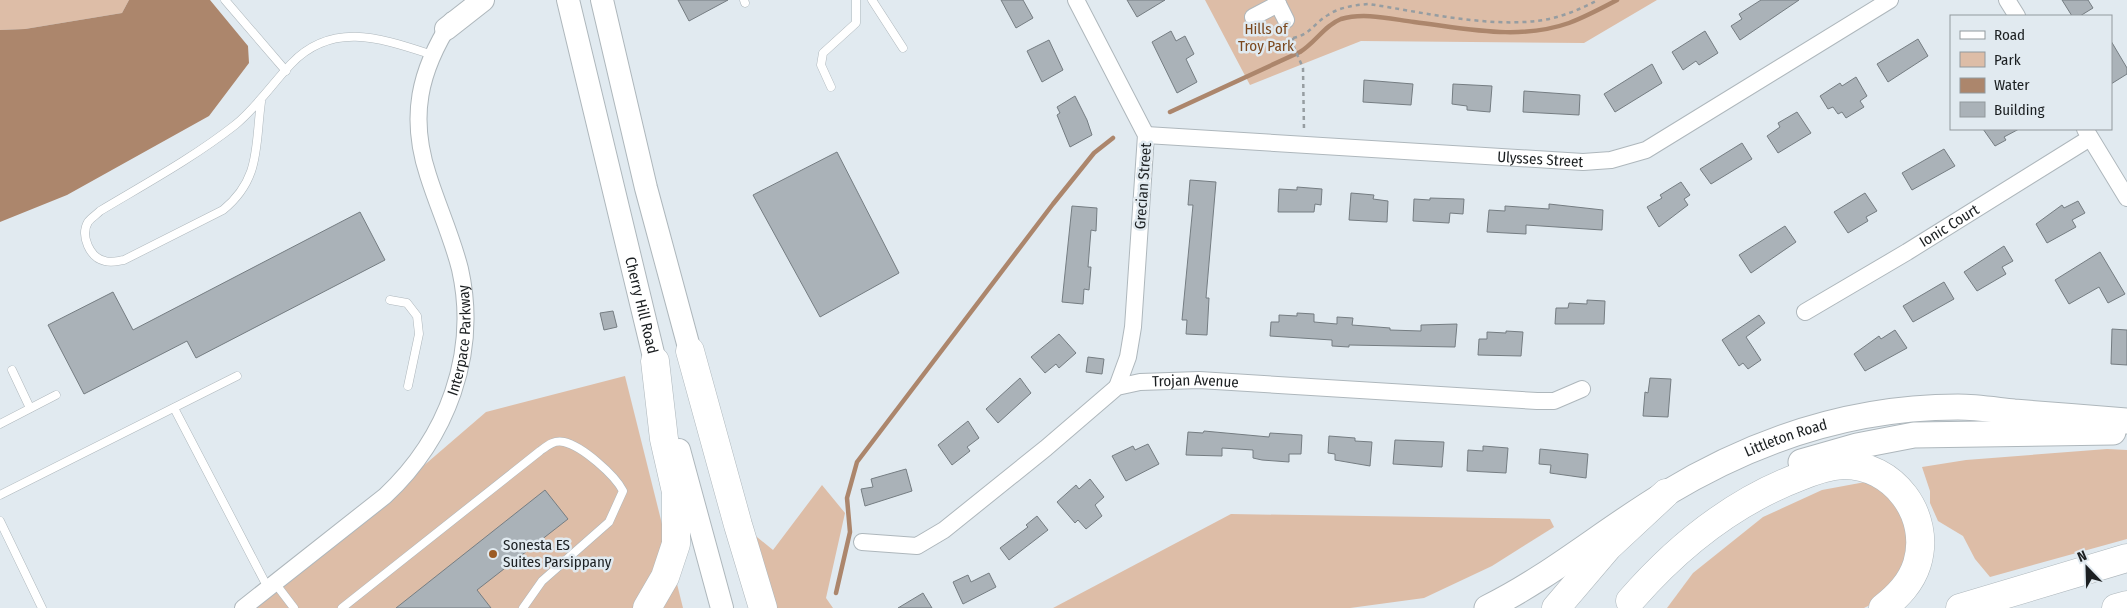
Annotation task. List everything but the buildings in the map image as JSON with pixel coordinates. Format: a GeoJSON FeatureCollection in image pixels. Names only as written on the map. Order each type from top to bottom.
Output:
{"type":"FeatureCollection","features":[{"type":"Feature","properties":{"kind":"highway"},"geometry":{"type":"LineString","coordinates":[[690,351],[763,608]]}},
{"type":"Feature","properties":{"kind":"highway"},"geometry":{"type":"LineString","coordinates":[[647,608],[665,577],[676,544],[676,492],[664,439],[655,361]]}},
{"type":"Feature","properties":{"kind":"highway"},"geometry":{"type":"LineString","coordinates":[[1628,605],[1651,578],[1702,532],[1730,512],[1783,483],[1822,468],[1843,465],[1875,471],[1892,481],[1906,497],[1917,520],[1920,545],[1917,563],[1908,583],[1883,608]]}},
{"type":"Feature","properties":{"kind":"highway"},"geometry":{"type":"LineString","coordinates":[[1556,608],[1608,547],[1666,493]]}},
{"type":"Feature","properties":{"kind":"highway"},"geometry":{"type":"LineString","coordinates":[[1960,608],[2127,558]]}},
{"type":"Feature","properties":{"kind":"highway"},"geometry":{"type":"LineString","coordinates":[[2116,608],[2127,605]]}},
{"type":"Feature","properties":{"kind":"main road"},"geometry":{"type":"LineString","coordinates":[[446,29],[483,0]]}},
{"type":"Feature","properties":{"kind":"main road"},"geometry":{"type":"LineString","coordinates":[[550,0],[575,31]]}},
{"type":"Feature","properties":{"kind":"main road","name":"Cherry Hill Road"},"geometry":{"type":"LineString","coordinates":[[568,0],[655,361],[722,608]]}},
{"type":"Feature","properties":{"kind":"main road"},"geometry":{"type":"LineString","coordinates":[[602,0],[645,183],[690,351]]}},
{"type":"Feature","properties":{"kind":"main road","name":"Littleton Road"},"geometry":{"type":"LineString","coordinates":[[1487,608],[1532,583],[1610,529],[1716,464],[1764,443],[1809,428],[1875,414],[1958,407],[2127,421]]}},
{"type":"Feature","properties":{"kind":"main road","name":"Littleton Road"},"geometry":{"type":"LineString","coordinates":[[1628,605],[1647,574],[1685,534],[1706,516],[1753,485],[1803,462],[1857,446],[1914,435],[2097,434],[2127,430]]}},
{"type":"Feature","properties":{"kind":"street","name":"Interpace Parkway"},"geometry":{"type":"LineString","coordinates":[[243,608],[385,496],[406,477],[429,446],[445,415],[456,385],[462,358],[464,292],[460,268],[421,151],[418,124],[420,93],[433,55],[446,29],[466,0]]}},
{"type":"Feature","properties":{"kind":"street","name":"Grecian Street"},"geometry":{"type":"LineString","coordinates":[[1076,0],[1146,135],[1133,327],[1128,357],[1117,387]]}},
{"type":"Feature","properties":{"kind":"street","name":"Ulysses Street"},"geometry":{"type":"LineString","coordinates":[[1146,135],[1583,162],[1611,160],[1646,150],[1890,0]]}},
{"type":"Feature","properties":{"kind":"street"},"geometry":{"type":"LineString","coordinates":[[2007,0],[2016,15]]}},
{"type":"Feature","properties":{"kind":"street"},"geometry":{"type":"LineString","coordinates":[[1253,16],[1277,2],[1286,20]]}},
{"type":"Feature","properties":{"kind":"street"},"geometry":{"type":"LineString","coordinates":[[2087,133],[2127,198]]}},
{"type":"Feature","properties":{"kind":"street","name":"Ionic Court"},"geometry":{"type":"LineString","coordinates":[[1805,312],[1907,252],[2087,133]]}},
{"type":"Feature","properties":{"kind":"street","name":"Trojan Avenue"},"geometry":{"type":"LineString","coordinates":[[862,542],[918,546],[944,530],[1046,448],[1117,387],[1140,382],[1199,380],[1537,401],[1554,401],[1582,389]]}},
{"type":"Feature","properties":{"kind":"lane"},"geometry":{"type":"LineString","coordinates":[[225,0],[286,71]]}},
{"type":"Feature","properties":{"kind":"lane"},"geometry":{"type":"LineString","coordinates":[[831,87],[821,65],[823,53],[856,23],[856,0]]}},
{"type":"Feature","properties":{"kind":"lane"},"geometry":{"type":"LineString","coordinates":[[872,0],[903,48]]}},
{"type":"Feature","properties":{"kind":"lane"},"geometry":{"type":"LineString","coordinates":[[261,102],[253,168],[247,185],[234,201],[223,210],[124,260],[102,261],[94,255],[87,246],[86,236],[88,223],[100,211],[210,143],[235,125],[261,102],[286,71],[310,47],[346,36],[382,38],[433,55]]}},
{"type":"Feature","properties":{"kind":"lane"},"geometry":{"type":"LineString","coordinates":[[390,300],[407,302],[417,316],[419,334],[408,386]]}},
{"type":"Feature","properties":{"kind":"lane"},"geometry":{"type":"LineString","coordinates":[[12,370],[30,408]]}},
{"type":"Feature","properties":{"kind":"lane"},"geometry":{"type":"LineString","coordinates":[[0,496],[237,376]]}},
{"type":"Feature","properties":{"kind":"lane"},"geometry":{"type":"LineString","coordinates":[[0,424],[56,395]]}},
{"type":"Feature","properties":{"kind":"lane"},"geometry":{"type":"LineString","coordinates":[[174,408],[272,586],[294,608]]}},
{"type":"Feature","properties":{"kind":"lane"},"geometry":{"type":"LineString","coordinates":[[342,608],[551,442],[565,442],[601,464],[617,480],[623,491],[609,522],[542,581],[523,608]]}},
{"type":"Feature","properties":{"kind":"lane"},"geometry":{"type":"LineString","coordinates":[[0,521],[42,608]]}},
{"type":"Feature","properties":{"kind":"path"},"geometry":{"type":"LineString","coordinates":[[1293,38],[1309,33],[1327,15],[1354,5],[1369,4],[1502,22],[1538,21],[1570,12],[1598,0]]}},
{"type":"Feature","properties":{"kind":"path"},"geometry":{"type":"LineString","coordinates":[[1293,45],[1303,68],[1304,144]]}},
{"type":"Feature","properties":{"kind":"green space"},"geometry":{"type":"Polygon","coordinates":[[[0,0],[129,0],[122,13],[25,29],[0,30],[0,0]]]}},
{"type":"Feature","properties":{"kind":"green space","name":"Hills of Troy Park"},"geometry":{"type":"Polygon","coordinates":[[[1205,0],[1657,0],[1584,43],[1361,41],[1250,85],[1205,0]]]}},
{"type":"Feature","properties":{"kind":"green space"},"geometry":{"type":"Polygon","coordinates":[[[625,376],[683,608],[252,608],[313,561],[486,412],[625,376]]]}},
{"type":"Feature","properties":{"kind":"green space"},"geometry":{"type":"Polygon","coordinates":[[[2107,449],[2127,450],[2127,539],[1990,577],[1975,559],[1963,536],[1938,521],[1930,503],[1930,491],[1922,467],[1966,460],[2107,449]]]}},
{"type":"Feature","properties":{"kind":"green space"},"geometry":{"type":"Polygon","coordinates":[[[1876,480],[1898,500],[1911,530],[1910,560],[1895,587],[1868,606],[1864,608],[1667,608],[1693,573],[1763,517],[1822,490],[1876,480]]]}},
{"type":"Feature","properties":{"kind":"green space"},"geometry":{"type":"Polygon","coordinates":[[[822,485],[845,513],[826,598],[833,608],[757,608],[738,530],[757,537],[773,550],[822,485]]]}},
{"type":"Feature","properties":{"kind":"green space"},"geometry":{"type":"Polygon","coordinates":[[[1231,514],[1550,519],[1554,527],[1492,566],[1424,598],[1350,608],[1053,608],[1231,514]]]}},
{"type":"Feature","properties":{"kind":"water"},"geometry":{"type":"Polygon","coordinates":[[[129,0],[210,0],[248,46],[249,63],[209,116],[67,195],[0,222],[0,30],[25,29],[122,13],[129,0]]]}},
{"type":"Feature","properties":{"kind":"waterway"},"geometry":{"type":"LineString","coordinates":[[1170,112],[1300,52],[1330,25],[1341,19],[1368,16],[1492,32],[1530,31],[1569,23],[1617,0]]}},
{"type":"Feature","properties":{"kind":"waterway"},"geometry":{"type":"LineString","coordinates":[[836,593],[850,532],[847,498],[857,462],[1053,204],[1094,153],[1113,138]]}},
{"type":"Feature","properties":{"kind":"place","name":"Sonesta ES Suites Parsippany"},"geometry":{"type":"Point","coordinates":[493,554]}}]}
